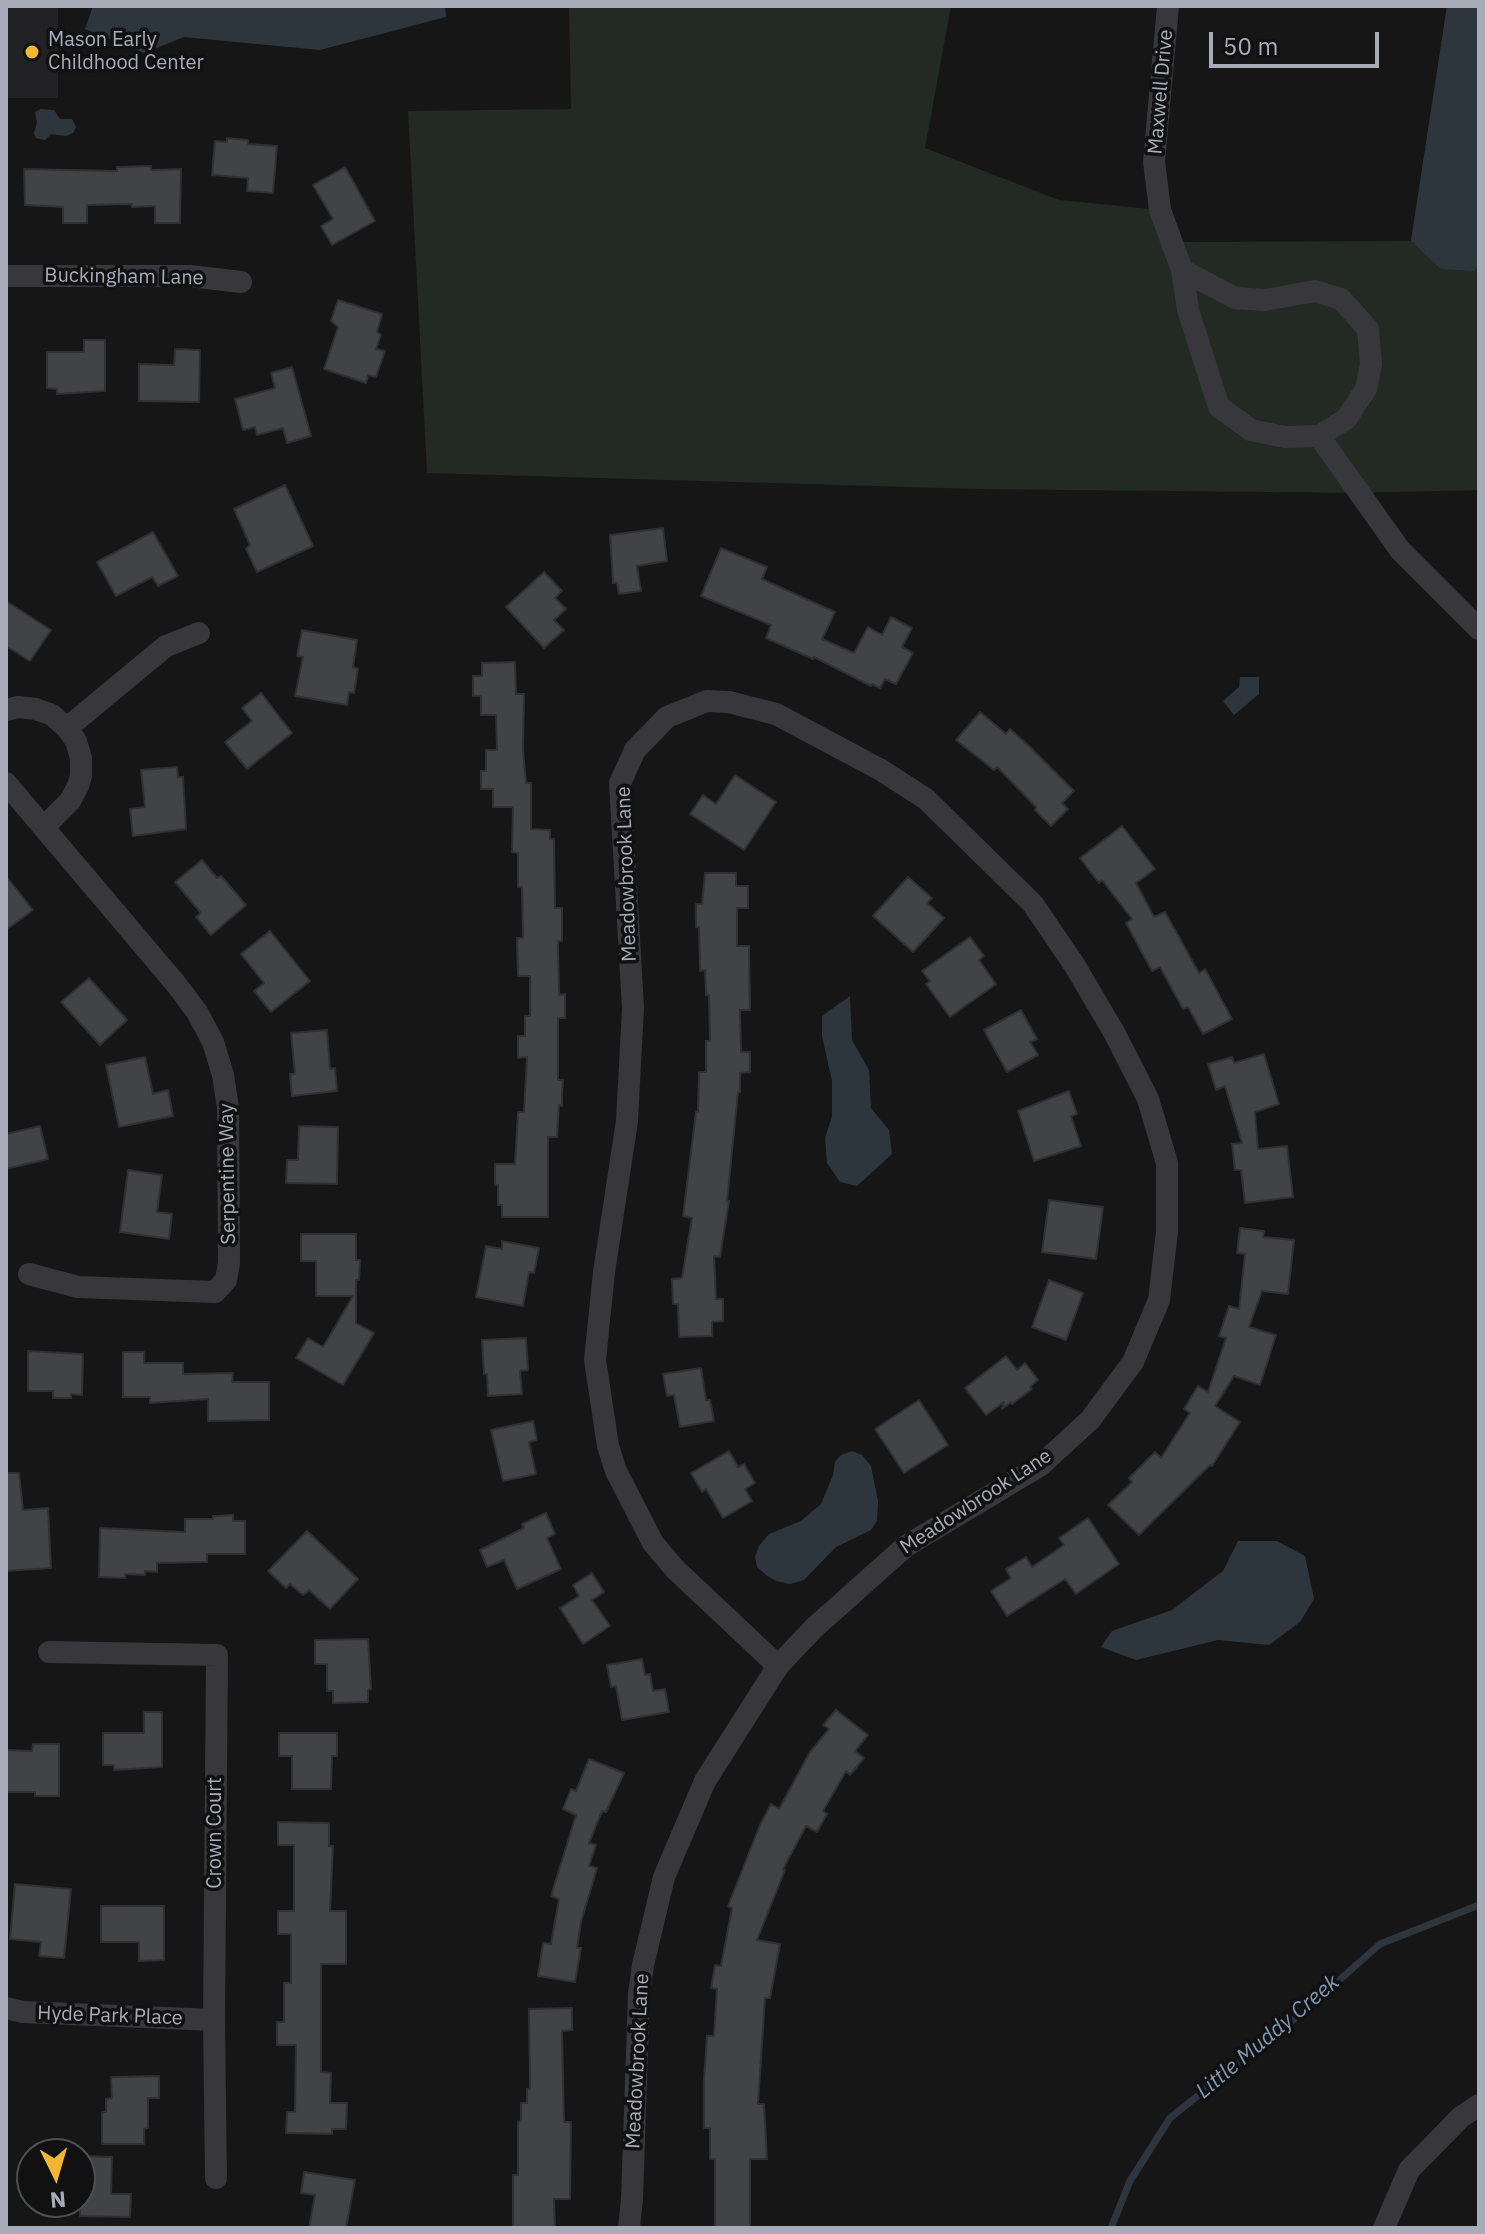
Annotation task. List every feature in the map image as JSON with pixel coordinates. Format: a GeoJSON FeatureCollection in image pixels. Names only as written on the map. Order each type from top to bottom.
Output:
{"type":"FeatureCollection","features":[{"type":"Feature","properties":{"kind":"street","name":"Maxwell Drive"},"geometry":{"type":"LineString","coordinates":[[1168,6],[1154,162],[1160,210],[1182,270],[1188,310],[1219,407],[1251,430],[1285,437],[1319,436]]}},
{"type":"Feature","properties":{"kind":"street"},"geometry":{"type":"LineString","coordinates":[[1182,270],[1235,298],[1265,300],[1315,291],[1341,299],[1368,329],[1371,364],[1366,389],[1346,419],[1319,436],[1400,550],[1479,629]]}},
{"type":"Feature","properties":{"kind":"street","name":"Buckingham Lane"},"geometry":{"type":"LineString","coordinates":[[6,276],[190,276],[241,282]]}},
{"type":"Feature","properties":{"kind":"street"},"geometry":{"type":"LineString","coordinates":[[67,728],[166,646],[199,633]]}},
{"type":"Feature","properties":{"kind":"street","name":"Meadowbrook Lane"},"geometry":{"type":"LineString","coordinates":[[629,2228],[639,1994],[643,1965],[664,1877],[705,1781],[778,1666],[814,1628],[906,1546],[1041,1465],[1090,1420],[1133,1362],[1159,1300],[1167,1232],[1167,1163],[1148,1099],[1075,966],[1033,904],[926,799],[881,770],[776,714],[729,702],[707,701],[667,717],[635,750],[620,783],[632,1023],[624,1148],[604,1272],[595,1360],[602,1416],[612,1458],[653,1543],[675,1569],[778,1666]]}},
{"type":"Feature","properties":{"kind":"street"},"geometry":{"type":"LineString","coordinates":[[6,710],[18,707],[52,715],[76,741],[81,758],[81,776],[70,801],[44,827]]}},
{"type":"Feature","properties":{"kind":"street","name":"Serpentine Way"},"geometry":{"type":"LineString","coordinates":[[6,783],[197,1012],[213,1042],[223,1075],[228,1108],[229,1263],[226,1280],[215,1292],[78,1287],[29,1274]]}},
{"type":"Feature","properties":{"kind":"street","name":"Crown Court"},"geometry":{"type":"LineString","coordinates":[[49,1652],[217,1655],[216,2178]]}},
{"type":"Feature","properties":{"kind":"street","name":"Hyde Park Place"},"geometry":{"type":"LineString","coordinates":[[6,2008],[23,2012],[214,2020]]}},
{"type":"Feature","properties":{"kind":"street"},"geometry":{"type":"LineString","coordinates":[[1384,2228],[1409,2170],[1461,2117],[1479,2105]]}},
{"type":"Feature","properties":{"kind":"street","name":"Meadowbrook Lane"},"geometry":{"type":"LineString","coordinates":[[632,2199],[638,2228]]}},
{"type":"Feature","properties":{"kind":"shaded area","name":"Mason Early Childhood Center"},"geometry":{"type":"Polygon","coordinates":[[[6,6],[58,6],[58,98],[6,98],[6,6]]]}},
{"type":"Feature","properties":{"kind":"shaded area"},"geometry":{"type":"Polygon","coordinates":[[[93,6],[445,6],[446,17],[320,50],[184,37],[144,53],[85,29],[93,6]]]}},
{"type":"Feature","properties":{"kind":"shaded area"},"geometry":{"type":"Polygon","coordinates":[[[569,6],[951,6],[925,148],[1059,200],[1160,210],[1172,242],[1411,241],[1447,6],[1479,6],[1479,490],[1359,493],[977,489],[427,473],[408,111],[571,109],[569,6]]]}},
{"type":"Feature","properties":{"kind":"shaded area"},"geometry":{"type":"Polygon","coordinates":[[[1447,6],[1479,6],[1479,265],[1474,271],[1441,269],[1411,241],[1447,6]]]}},
{"type":"Feature","properties":{"kind":"shaded area"},"geometry":{"type":"Polygon","coordinates":[[[54,110],[60,119],[72,119],[76,127],[73,133],[66,136],[51,134],[45,140],[36,138],[35,112],[54,110]]]}},
{"type":"Feature","properties":{"kind":"shaded area"},"geometry":{"type":"Polygon","coordinates":[[[1240,677],[1259,677],[1259,694],[1234,715],[1223,701],[1239,687],[1240,677]]]}},
{"type":"Feature","properties":{"kind":"shaded area"},"geometry":{"type":"Polygon","coordinates":[[[850,996],[852,1040],[869,1070],[871,1108],[889,1130],[892,1154],[857,1186],[840,1182],[827,1163],[825,1138],[832,1116],[832,1081],[822,1036],[822,1016],[850,996]]]}},
{"type":"Feature","properties":{"kind":"shaded area"},"geometry":{"type":"Polygon","coordinates":[[[852,1451],[862,1455],[871,1466],[878,1501],[877,1521],[871,1530],[836,1547],[804,1580],[790,1584],[766,1575],[757,1567],[755,1557],[759,1546],[769,1534],[801,1521],[821,1504],[835,1462],[841,1455],[852,1451]]]}},
{"type":"Feature","properties":{"kind":"shaded area"},"geometry":{"type":"Polygon","coordinates":[[[1238,1541],[1277,1541],[1305,1556],[1314,1599],[1300,1622],[1269,1645],[1218,1640],[1136,1660],[1101,1647],[1112,1631],[1172,1610],[1223,1571],[1238,1541]]]}},
{"type":"Feature","properties":{"kind":"building"},"geometry":{"type":"Polygon","coordinates":[[[227,138],[248,140],[248,144],[277,146],[273,193],[247,191],[248,178],[212,175],[215,141],[227,142],[227,138]]]}},
{"type":"Feature","properties":{"kind":"building"},"geometry":{"type":"Polygon","coordinates":[[[151,166],[151,170],[181,169],[180,223],[155,223],[155,206],[87,205],[87,223],[63,223],[63,207],[25,205],[24,169],[117,171],[117,167],[151,166]]]}},
{"type":"Feature","properties":{"kind":"building"},"geometry":{"type":"Polygon","coordinates":[[[345,167],[375,221],[332,245],[321,226],[333,219],[313,185],[345,167]]]}},
{"type":"Feature","properties":{"kind":"building"},"geometry":{"type":"Polygon","coordinates":[[[338,300],[382,314],[377,332],[381,335],[376,349],[385,351],[376,377],[368,375],[366,383],[324,369],[338,327],[331,321],[338,300]]]}},
{"type":"Feature","properties":{"kind":"building"},"geometry":{"type":"Polygon","coordinates":[[[84,340],[105,340],[105,391],[57,394],[57,389],[47,388],[47,352],[84,352],[84,340]]]}},
{"type":"Feature","properties":{"kind":"building"},"geometry":{"type":"Polygon","coordinates":[[[175,349],[200,350],[199,402],[139,401],[139,364],[174,365],[175,349]]]}},
{"type":"Feature","properties":{"kind":"building"},"geometry":{"type":"Polygon","coordinates":[[[292,367],[311,436],[287,443],[283,428],[257,435],[255,427],[243,430],[235,399],[275,388],[271,373],[292,367]]]}},
{"type":"Feature","properties":{"kind":"building"},"geometry":{"type":"Polygon","coordinates":[[[285,485],[313,546],[257,572],[246,549],[250,545],[234,509],[285,485]]]}},
{"type":"Feature","properties":{"kind":"building"},"geometry":{"type":"Polygon","coordinates":[[[663,528],[667,561],[637,566],[641,591],[619,594],[617,583],[613,583],[610,535],[663,528]]]}},
{"type":"Feature","properties":{"kind":"building"},"geometry":{"type":"Polygon","coordinates":[[[153,532],[178,576],[158,586],[152,577],[116,596],[97,562],[153,532]]]}},
{"type":"Feature","properties":{"kind":"building"},"geometry":{"type":"Polygon","coordinates":[[[721,548],[767,567],[762,579],[835,612],[822,639],[854,653],[868,627],[882,635],[891,617],[912,628],[902,647],[913,653],[896,684],[885,679],[880,688],[871,686],[814,657],[766,638],[771,625],[701,596],[721,548]]]}},
{"type":"Feature","properties":{"kind":"building"},"geometry":{"type":"Polygon","coordinates":[[[544,572],[562,591],[555,598],[566,609],[554,620],[564,630],[544,648],[506,607],[544,572]]]}},
{"type":"Feature","properties":{"kind":"building"},"geometry":{"type":"Polygon","coordinates":[[[6,601],[51,630],[30,661],[6,646],[6,601]]]}},
{"type":"Feature","properties":{"kind":"building"},"geometry":{"type":"Polygon","coordinates":[[[302,630],[357,640],[353,667],[358,669],[354,693],[349,692],[347,705],[295,696],[303,657],[297,656],[302,630]]]}},
{"type":"Feature","properties":{"kind":"building"},"geometry":{"type":"Polygon","coordinates":[[[515,662],[516,694],[524,694],[523,750],[526,783],[531,783],[531,829],[550,830],[550,839],[554,839],[555,908],[562,908],[562,941],[558,941],[559,995],[565,994],[565,1018],[558,1018],[558,1080],[563,1080],[562,1106],[559,1105],[557,1137],[548,1137],[548,1217],[502,1217],[502,1205],[498,1205],[498,1185],[495,1185],[495,1164],[515,1164],[518,1112],[524,1112],[527,1057],[518,1058],[518,1036],[525,1036],[525,1016],[530,1016],[530,976],[518,976],[517,938],[523,938],[522,887],[518,887],[518,853],[512,852],[513,807],[493,807],[493,789],[481,789],[481,771],[486,771],[486,750],[497,750],[496,715],[481,715],[481,696],[473,696],[473,676],[482,676],[482,663],[515,662]]]}},
{"type":"Feature","properties":{"kind":"building"},"geometry":{"type":"Polygon","coordinates":[[[261,693],[292,733],[247,769],[225,742],[252,721],[242,708],[261,693]]]}},
{"type":"Feature","properties":{"kind":"building"},"geometry":{"type":"Polygon","coordinates":[[[980,712],[1006,734],[1010,729],[1074,791],[1062,803],[1068,809],[1051,826],[997,767],[994,770],[956,740],[980,712]]]}},
{"type":"Feature","properties":{"kind":"building"},"geometry":{"type":"Polygon","coordinates":[[[177,767],[178,777],[183,777],[186,829],[133,836],[130,809],[145,807],[141,770],[177,767]]]}},
{"type":"Feature","properties":{"kind":"building"},"geometry":{"type":"Polygon","coordinates":[[[735,775],[776,802],[744,850],[690,814],[703,795],[716,804],[735,775]]]}},
{"type":"Feature","properties":{"kind":"building"},"geometry":{"type":"Polygon","coordinates":[[[1122,826],[1155,869],[1136,883],[1154,917],[1165,912],[1199,973],[1205,969],[1232,1019],[1203,1034],[1188,1007],[1183,1009],[1160,967],[1152,971],[1126,923],[1132,919],[1102,880],[1099,883],[1080,858],[1122,826]]]}},
{"type":"Feature","properties":{"kind":"building"},"geometry":{"type":"Polygon","coordinates":[[[202,860],[246,905],[211,935],[196,917],[201,913],[175,882],[202,860]]]}},
{"type":"Feature","properties":{"kind":"building"},"geometry":{"type":"Polygon","coordinates":[[[705,873],[736,873],[736,886],[748,886],[748,908],[737,908],[737,946],[749,946],[750,1010],[740,1010],[741,1052],[750,1052],[750,1072],[740,1073],[729,1201],[720,1257],[714,1256],[716,1299],[723,1299],[723,1321],[712,1322],[712,1336],[679,1337],[678,1304],[673,1304],[672,1279],[682,1278],[692,1218],[683,1216],[698,1112],[699,1072],[706,1072],[706,1041],[710,1041],[709,995],[706,995],[705,970],[700,971],[699,927],[696,927],[696,904],[702,904],[705,873]]]}},
{"type":"Feature","properties":{"kind":"building"},"geometry":{"type":"Polygon","coordinates":[[[6,876],[33,910],[6,930],[6,876]]]}},
{"type":"Feature","properties":{"kind":"building"},"geometry":{"type":"Polygon","coordinates":[[[908,877],[932,898],[927,903],[944,918],[913,952],[873,916],[908,877]]]}},
{"type":"Feature","properties":{"kind":"building"},"geometry":{"type":"Polygon","coordinates":[[[270,931],[310,981],[271,1012],[254,991],[264,983],[241,954],[270,931]]]}},
{"type":"Feature","properties":{"kind":"building"},"geometry":{"type":"Polygon","coordinates":[[[970,937],[984,956],[979,960],[996,984],[950,1017],[926,984],[930,981],[922,971],[970,937]]]}},
{"type":"Feature","properties":{"kind":"building"},"geometry":{"type":"Polygon","coordinates":[[[89,978],[127,1020],[100,1045],[61,1002],[89,978]]]}},
{"type":"Feature","properties":{"kind":"building"},"geometry":{"type":"Polygon","coordinates":[[[1021,1010],[1037,1039],[1030,1042],[1038,1055],[1007,1072],[984,1030],[1021,1010]]]}},
{"type":"Feature","properties":{"kind":"building"},"geometry":{"type":"Polygon","coordinates":[[[327,1030],[330,1069],[335,1068],[337,1091],[292,1096],[290,1074],[295,1074],[291,1033],[327,1030]]]}},
{"type":"Feature","properties":{"kind":"building"},"geometry":{"type":"Polygon","coordinates":[[[1264,1054],[1279,1104],[1255,1112],[1258,1149],[1287,1146],[1293,1197],[1245,1203],[1241,1170],[1235,1170],[1232,1144],[1242,1143],[1225,1086],[1216,1090],[1208,1064],[1232,1057],[1234,1063],[1264,1054]]]}},
{"type":"Feature","properties":{"kind":"building"},"geometry":{"type":"Polygon","coordinates":[[[145,1057],[153,1094],[168,1090],[173,1116],[119,1127],[106,1065],[145,1057]]]}},
{"type":"Feature","properties":{"kind":"building"},"geometry":{"type":"Polygon","coordinates":[[[1069,1091],[1077,1114],[1071,1116],[1081,1146],[1034,1161],[1018,1111],[1069,1091]]]}},
{"type":"Feature","properties":{"kind":"building"},"geometry":{"type":"Polygon","coordinates":[[[40,1126],[48,1159],[6,1169],[6,1134],[40,1126]]]}},
{"type":"Feature","properties":{"kind":"building"},"geometry":{"type":"Polygon","coordinates":[[[299,1126],[338,1127],[337,1184],[286,1183],[287,1160],[298,1160],[299,1126]]]}},
{"type":"Feature","properties":{"kind":"building"},"geometry":{"type":"Polygon","coordinates":[[[128,1170],[162,1175],[157,1212],[172,1214],[169,1239],[120,1232],[128,1170]]]}},
{"type":"Feature","properties":{"kind":"building"},"geometry":{"type":"Polygon","coordinates":[[[1049,1200],[1103,1207],[1096,1259],[1042,1252],[1049,1200]]]}},
{"type":"Feature","properties":{"kind":"building"},"geometry":{"type":"Polygon","coordinates":[[[1240,1228],[1264,1231],[1263,1237],[1294,1240],[1288,1294],[1262,1291],[1249,1327],[1276,1335],[1260,1385],[1234,1376],[1215,1406],[1240,1422],[1212,1466],[1139,1535],[1108,1505],[1132,1482],[1129,1478],[1155,1452],[1161,1458],[1190,1413],[1184,1409],[1198,1386],[1208,1392],[1226,1338],[1219,1336],[1229,1306],[1239,1309],[1245,1254],[1237,1253],[1240,1228]]]}},
{"type":"Feature","properties":{"kind":"building"},"geometry":{"type":"Polygon","coordinates":[[[301,1234],[356,1234],[356,1260],[360,1260],[359,1280],[356,1280],[356,1323],[374,1333],[343,1385],[296,1358],[308,1338],[323,1347],[353,1296],[316,1296],[316,1261],[301,1261],[301,1234]]]}},
{"type":"Feature","properties":{"kind":"building"},"geometry":{"type":"Polygon","coordinates":[[[502,1241],[539,1248],[534,1273],[529,1272],[523,1306],[476,1297],[486,1246],[502,1249],[502,1241]]]}},
{"type":"Feature","properties":{"kind":"building"},"geometry":{"type":"Polygon","coordinates":[[[1049,1280],[1083,1293],[1066,1340],[1032,1327],[1049,1280]]]}},
{"type":"Feature","properties":{"kind":"building"},"geometry":{"type":"Polygon","coordinates":[[[526,1338],[528,1370],[520,1371],[522,1394],[488,1396],[482,1340],[526,1338]]]}},
{"type":"Feature","properties":{"kind":"building"},"geometry":{"type":"Polygon","coordinates":[[[28,1351],[83,1354],[82,1395],[53,1398],[53,1391],[28,1391],[28,1351]]]}},
{"type":"Feature","properties":{"kind":"building"},"geometry":{"type":"Polygon","coordinates":[[[123,1352],[144,1352],[144,1363],[183,1363],[183,1374],[233,1373],[232,1382],[269,1382],[269,1420],[208,1421],[208,1399],[150,1403],[150,1397],[123,1397],[123,1352]]]}},
{"type":"Feature","properties":{"kind":"building"},"geometry":{"type":"Polygon","coordinates":[[[1006,1356],[1017,1370],[1025,1363],[1038,1380],[1030,1387],[1032,1389],[1012,1404],[1002,1409],[1004,1402],[986,1415],[965,1388],[1006,1356]]]}},
{"type":"Feature","properties":{"kind":"building"},"geometry":{"type":"Polygon","coordinates":[[[701,1368],[706,1400],[710,1400],[714,1421],[680,1427],[674,1395],[667,1396],[663,1374],[701,1368]]]}},
{"type":"Feature","properties":{"kind":"building"},"geometry":{"type":"Polygon","coordinates":[[[919,1400],[948,1445],[904,1473],[875,1429],[919,1400]]]}},
{"type":"Feature","properties":{"kind":"building"},"geometry":{"type":"Polygon","coordinates":[[[533,1421],[537,1440],[529,1442],[536,1474],[503,1481],[491,1430],[533,1421]]]}},
{"type":"Feature","properties":{"kind":"building"},"geometry":{"type":"Polygon","coordinates":[[[729,1451],[738,1467],[744,1464],[755,1483],[745,1489],[752,1501],[723,1518],[706,1489],[702,1492],[691,1473],[729,1451]]]}},
{"type":"Feature","properties":{"kind":"building"},"geometry":{"type":"Polygon","coordinates":[[[6,1473],[19,1473],[23,1510],[48,1508],[51,1568],[6,1571],[6,1473]]]}},
{"type":"Feature","properties":{"kind":"building"},"geometry":{"type":"Polygon","coordinates":[[[546,1513],[555,1534],[547,1538],[561,1569],[517,1589],[504,1560],[487,1567],[480,1550],[546,1513]]]}},
{"type":"Feature","properties":{"kind":"building"},"geometry":{"type":"Polygon","coordinates":[[[233,1515],[233,1521],[245,1521],[245,1554],[207,1554],[207,1562],[157,1563],[157,1572],[145,1571],[145,1575],[99,1577],[100,1528],[185,1532],[185,1519],[233,1515]]]}},
{"type":"Feature","properties":{"kind":"building"},"geometry":{"type":"Polygon","coordinates":[[[1088,1518],[1119,1564],[1076,1594],[1065,1579],[1007,1616],[991,1591],[1011,1578],[1006,1569],[1026,1557],[1032,1567],[1064,1545],[1059,1538],[1088,1518]]]}},
{"type":"Feature","properties":{"kind":"building"},"geometry":{"type":"Polygon","coordinates":[[[307,1531],[358,1579],[330,1609],[309,1590],[303,1595],[290,1584],[286,1588],[268,1571],[307,1531]]]}},
{"type":"Feature","properties":{"kind":"building"},"geometry":{"type":"Polygon","coordinates":[[[592,1573],[604,1592],[592,1600],[610,1626],[583,1644],[560,1608],[579,1596],[573,1585],[592,1573]]]}},
{"type":"Feature","properties":{"kind":"building"},"geometry":{"type":"Polygon","coordinates":[[[368,1639],[371,1689],[368,1690],[368,1702],[333,1703],[333,1691],[327,1691],[327,1664],[315,1664],[315,1640],[368,1639]]]}},
{"type":"Feature","properties":{"kind":"building"},"geometry":{"type":"Polygon","coordinates":[[[642,1659],[645,1675],[650,1674],[653,1691],[665,1689],[669,1712],[622,1720],[616,1686],[611,1687],[607,1665],[642,1659]]]}},
{"type":"Feature","properties":{"kind":"building"},"geometry":{"type":"Polygon","coordinates":[[[836,1710],[868,1735],[855,1751],[864,1758],[850,1775],[846,1771],[823,1811],[827,1814],[817,1832],[806,1826],[783,1869],[757,1940],[780,1944],[770,1998],[765,1998],[758,2104],[764,2104],[767,2159],[750,2159],[750,2228],[715,2228],[715,2159],[710,2159],[710,2128],[704,2128],[704,2080],[707,2036],[714,2036],[717,1989],[711,1988],[715,1965],[721,1966],[732,1908],[728,1906],[771,1804],[779,1809],[810,1752],[829,1729],[823,1725],[836,1710]]]}},
{"type":"Feature","properties":{"kind":"building"},"geometry":{"type":"Polygon","coordinates":[[[144,1712],[162,1712],[162,1767],[114,1770],[114,1765],[103,1765],[103,1733],[144,1733],[144,1712]]]}},
{"type":"Feature","properties":{"kind":"building"},"geometry":{"type":"Polygon","coordinates":[[[279,1733],[337,1733],[337,1756],[332,1756],[331,1789],[292,1789],[292,1756],[279,1756],[279,1733]]]}},
{"type":"Feature","properties":{"kind":"building"},"geometry":{"type":"Polygon","coordinates":[[[33,1744],[59,1744],[59,1796],[6,1792],[6,1750],[32,1751],[33,1744]]]}},
{"type":"Feature","properties":{"kind":"building"},"geometry":{"type":"Polygon","coordinates":[[[589,1759],[624,1773],[606,1812],[602,1811],[589,1843],[596,1845],[589,1866],[597,1868],[581,1922],[577,1948],[581,1948],[575,1982],[538,1976],[543,1943],[551,1944],[559,1899],[551,1896],[576,1815],[563,1809],[571,1789],[576,1791],[589,1759]]]}},
{"type":"Feature","properties":{"kind":"building"},"geometry":{"type":"Polygon","coordinates":[[[278,1822],[329,1823],[329,1846],[333,1846],[330,1911],[346,1911],[346,1964],[321,1964],[321,2072],[331,2073],[330,2103],[347,2103],[346,2129],[332,2129],[332,2134],[286,2133],[287,2112],[295,2112],[296,2045],[277,2045],[277,2022],[284,2022],[284,1983],[291,1983],[291,1934],[278,1934],[278,1911],[294,1911],[294,1845],[278,1845],[278,1822]]]}},
{"type":"Feature","properties":{"kind":"building"},"geometry":{"type":"Polygon","coordinates":[[[15,1884],[71,1889],[64,1958],[39,1956],[41,1942],[10,1939],[15,1884]]]}},
{"type":"Feature","properties":{"kind":"building"},"geometry":{"type":"Polygon","coordinates":[[[101,1906],[164,1906],[164,1960],[139,1961],[139,1942],[101,1942],[101,1906]]]}},
{"type":"Feature","properties":{"kind":"building"},"geometry":{"type":"Polygon","coordinates":[[[572,2008],[572,2030],[562,2031],[564,2122],[571,2122],[570,2199],[554,2199],[555,2228],[513,2228],[513,2175],[518,2175],[518,2122],[521,2121],[521,2103],[527,2103],[527,2089],[530,2089],[529,2009],[572,2008]]]}},
{"type":"Feature","properties":{"kind":"building"},"geometry":{"type":"Polygon","coordinates":[[[159,2076],[159,2098],[148,2098],[148,2128],[144,2129],[144,2144],[102,2144],[102,2112],[106,2112],[106,2099],[112,2098],[111,2077],[159,2076]]]}},
{"type":"Feature","properties":{"kind":"building"},"geometry":{"type":"Polygon","coordinates":[[[96,2156],[112,2157],[111,2194],[131,2194],[130,2217],[96,2216],[96,2156]]]}},
{"type":"Feature","properties":{"kind":"building"},"geometry":{"type":"Polygon","coordinates":[[[304,2172],[355,2180],[346,2228],[309,2228],[315,2195],[301,2193],[304,2172]]]}},
{"type":"Feature","properties":{"kind":"waterway","name":"Little Muddy Creek"},"geometry":{"type":"LineString","coordinates":[[1111,2228],[1130,2181],[1170,2118],[1309,2007],[1380,1944],[1479,1905]]}},
{"type":"Feature","properties":{"kind":"place","name":"Mason Early Childhood Center"},"geometry":{"type":"Point","coordinates":[32,52]}}]}
